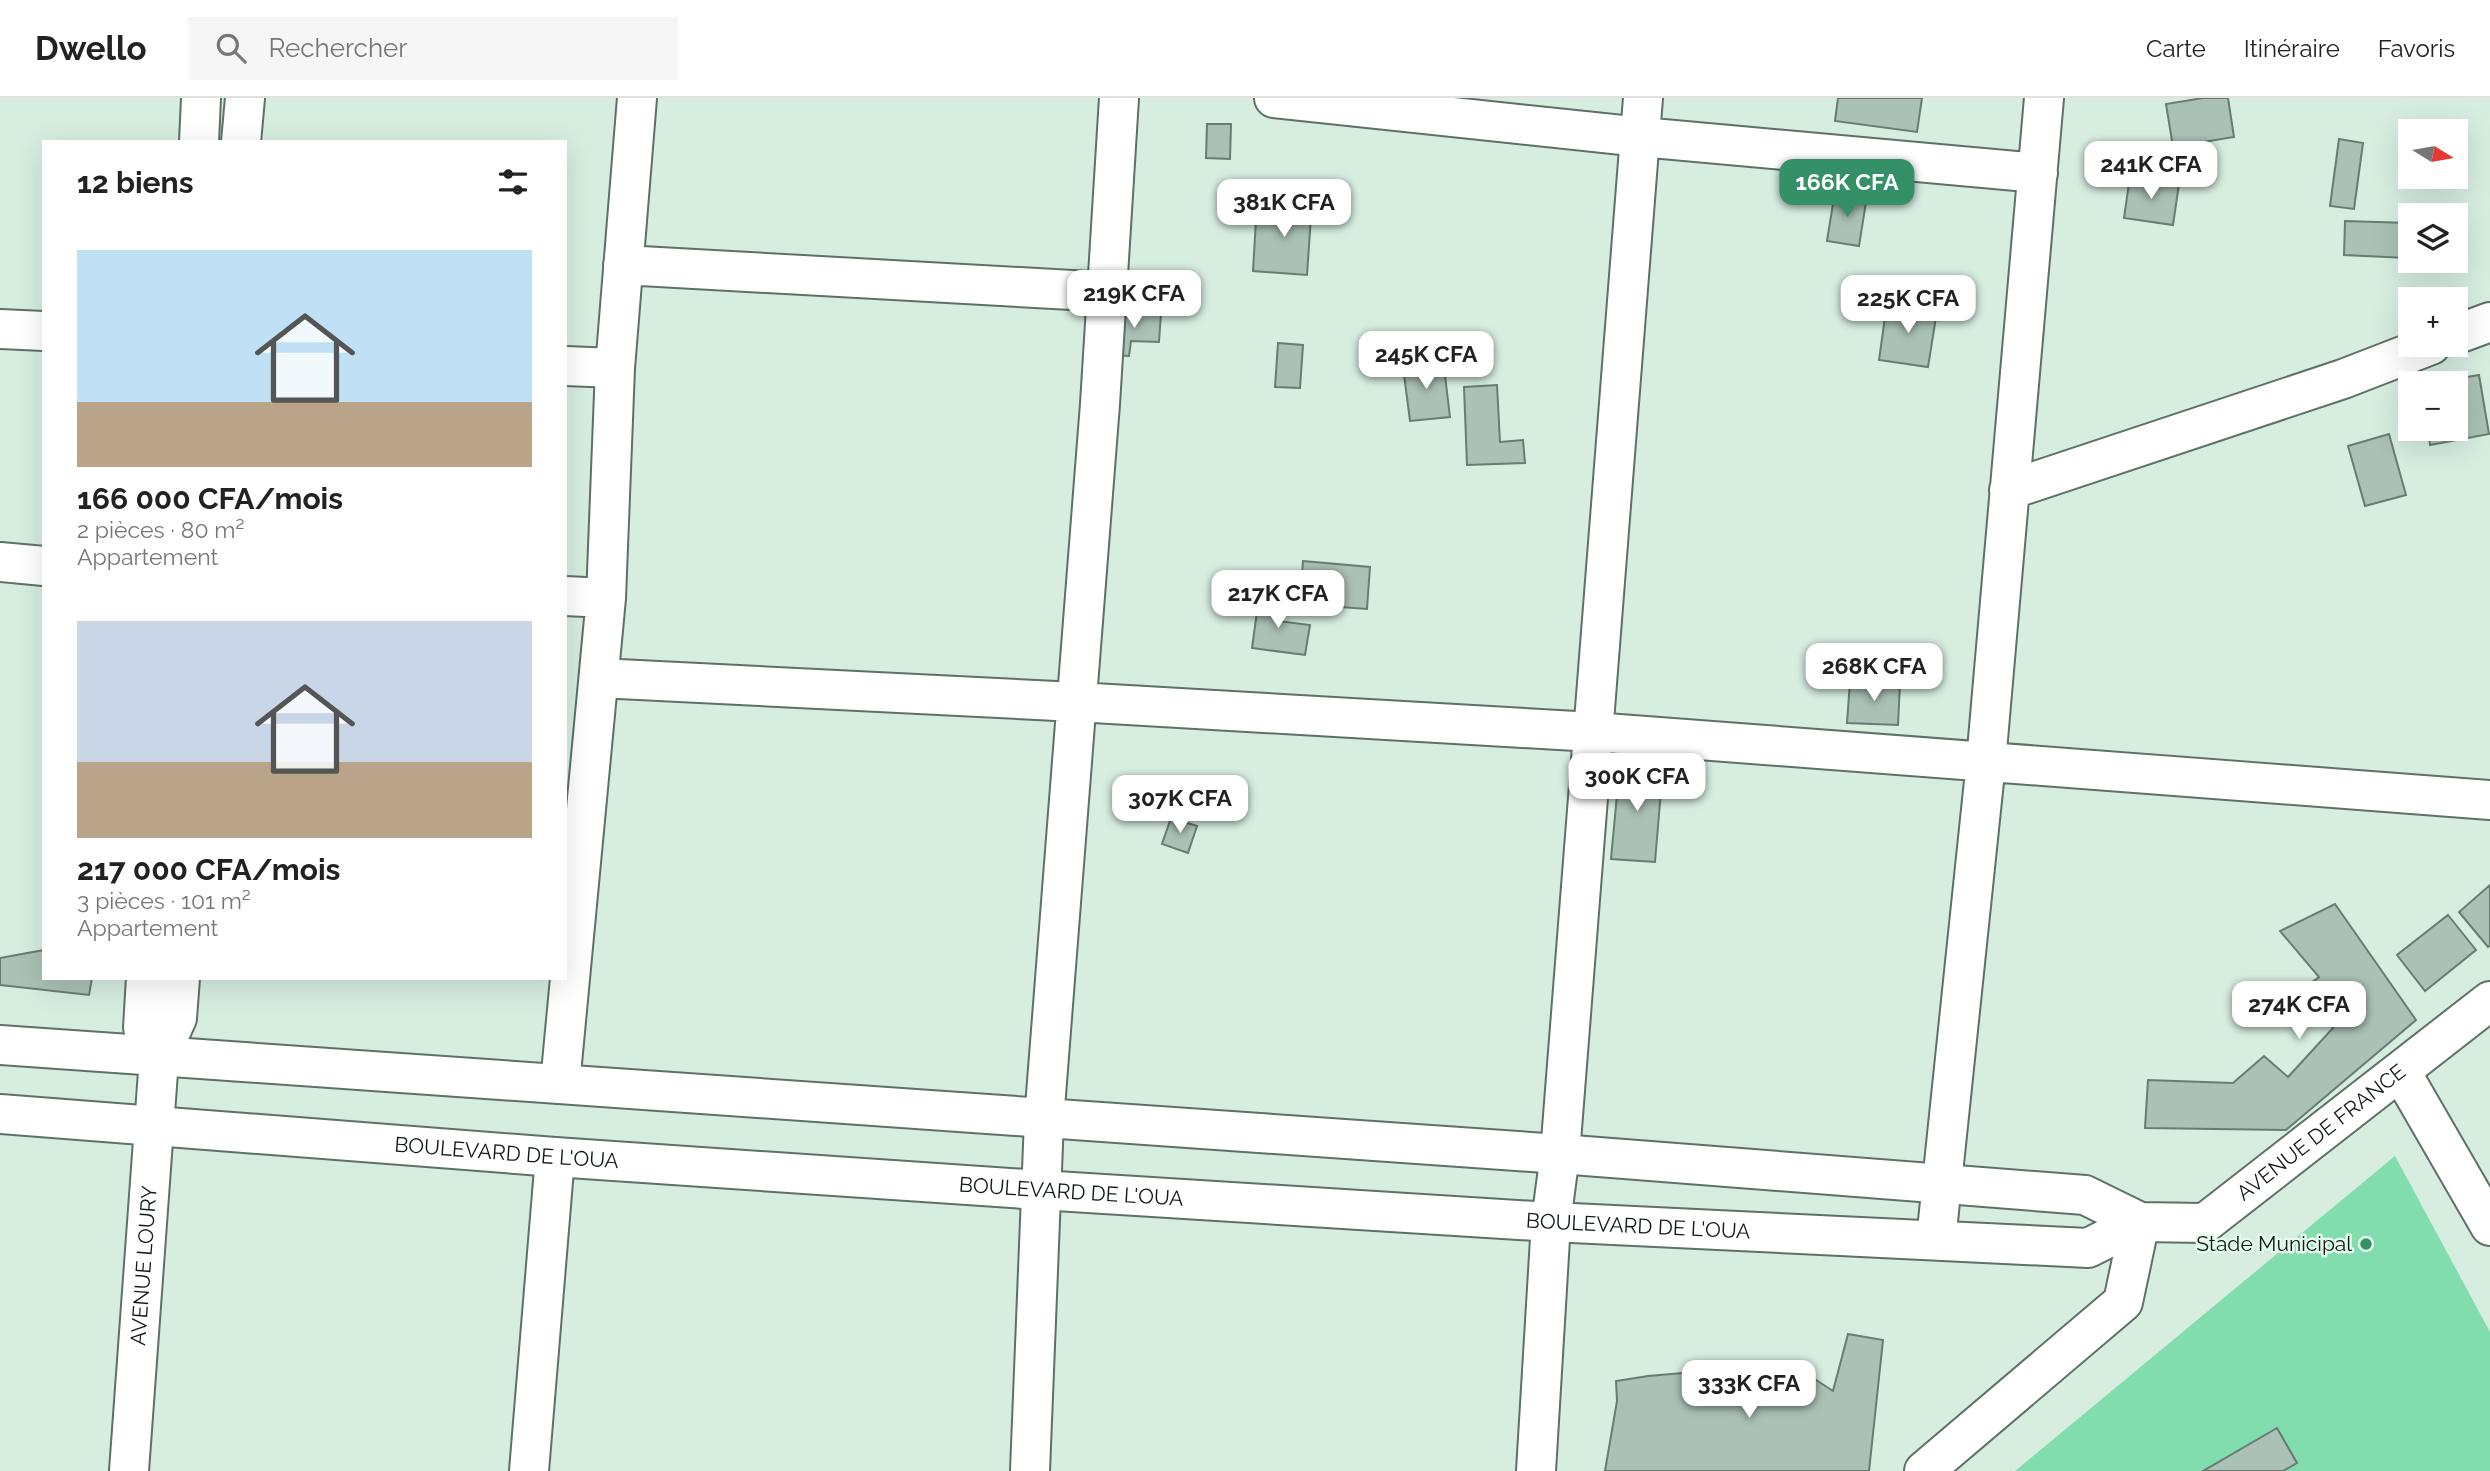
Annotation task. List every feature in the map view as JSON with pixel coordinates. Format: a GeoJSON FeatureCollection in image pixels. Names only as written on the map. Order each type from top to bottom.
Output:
{"type":"FeatureCollection","features":[{"type":"Feature","properties":{"kind":"street"},"geometry":{"type":"LineString","coordinates":[[199,140],[201,98]]}},
{"type":"Feature","properties":{"kind":"street"},"geometry":{"type":"LineString","coordinates":[[241,140],[245,98]]}},
{"type":"Feature","properties":{"kind":"street"},"geometry":{"type":"LineString","coordinates":[[560,1084],[606,598],[615,368],[638,98]]}},
{"type":"Feature","properties":{"kind":"street"},"geometry":{"type":"LineString","coordinates":[[1030,1471],[1044,1120],[1108,292],[1119,98]]}},
{"type":"Feature","properties":{"kind":"street"},"geometry":{"type":"LineString","coordinates":[[1274,98],[1641,137],[2038,173]]}},
{"type":"Feature","properties":{"kind":"street"},"geometry":{"type":"LineString","coordinates":[[1536,1471],[1551,1222],[1560,1154],[1643,98]]}},
{"type":"Feature","properties":{"kind":"street"},"geometry":{"type":"LineString","coordinates":[[1936,1240],[1986,762],[2044,98]]}},
{"type":"Feature","properties":{"kind":"street"},"geometry":{"type":"LineString","coordinates":[[623,265],[1108,292]]}},
{"type":"Feature","properties":{"kind":"street"},"geometry":{"type":"LineString","coordinates":[[2468,330],[2490,322]]}},
{"type":"Feature","properties":{"kind":"street"},"geometry":{"type":"LineString","coordinates":[[0,328],[42,331]]}},
{"type":"Feature","properties":{"kind":"street"},"geometry":{"type":"LineString","coordinates":[[2008,490],[2343,379],[2400,357]]}},
{"type":"Feature","properties":{"kind":"street"},"geometry":{"type":"LineString","coordinates":[[567,366],[615,368]]}},
{"type":"Feature","properties":{"kind":"street"},"geometry":{"type":"LineString","coordinates":[[0,562],[42,566]]}},
{"type":"Feature","properties":{"kind":"street"},"geometry":{"type":"LineString","coordinates":[[567,596],[606,598]]}},
{"type":"Feature","properties":{"kind":"street"},"geometry":{"type":"LineString","coordinates":[[599,678],[1593,732],[2490,800]]}},
{"type":"Feature","properties":{"kind":"street"},"geometry":{"type":"LineString","coordinates":[[146,980],[143,1028],[159,1058]]}},
{"type":"Feature","properties":{"kind":"street","name":"AVENUE LOURY"},"geometry":{"type":"LineString","coordinates":[[129,1471],[159,1058],[177,1018],[180,980]]}},
{"type":"Feature","properties":{"kind":"street","name":"AVENUE DE FRANCE"},"geometry":{"type":"LineString","coordinates":[[2140,1222],[2205,1223],[2490,1002]]}},
{"type":"Feature","properties":{"kind":"street"},"geometry":{"type":"LineString","coordinates":[[0,1045],[1560,1154],[2085,1195],[2140,1222],[2123,1302],[1924,1471]]}},
{"type":"Feature","properties":{"kind":"street"},"geometry":{"type":"LineString","coordinates":[[2401,1072],[2490,1226]]}},
{"type":"Feature","properties":{"kind":"street","name":"BOULEVARD DE L'OUA"},"geometry":{"type":"LineString","coordinates":[[0,1114],[555,1157],[1551,1222],[2088,1248],[2140,1222]]}},
{"type":"Feature","properties":{"kind":"street"},"geometry":{"type":"LineString","coordinates":[[529,1471],[555,1157]]}},
{"type":"Feature","properties":{"kind":"green space","name":"Stade Municipal"},"geometry":{"type":"Polygon","coordinates":[[[2395,1156],[2490,1332],[2490,1471],[2015,1471],[2395,1156]]]}},
{"type":"Feature","properties":{"kind":"building"},"geometry":{"type":"Polygon","coordinates":[[[1838,98],[1922,98],[1917,132],[1835,121],[1838,98]]]}},
{"type":"Feature","properties":{"kind":"building"},"geometry":{"type":"Polygon","coordinates":[[[2203,98],[2228,98],[2234,137],[2173,147],[2166,104],[2203,98]]]}},
{"type":"Feature","properties":{"kind":"building"},"geometry":{"type":"Polygon","coordinates":[[[1207,124],[1231,124],[1230,159],[1206,158],[1207,124]]]}},
{"type":"Feature","properties":{"kind":"building"},"geometry":{"type":"Polygon","coordinates":[[[2339,139],[2363,143],[2354,209],[2330,206],[2339,139]]]}},
{"type":"Feature","properties":{"kind":"building"},"geometry":{"type":"Polygon","coordinates":[[[2130,176],[2179,184],[2173,225],[2124,218],[2130,176]]]}},
{"type":"Feature","properties":{"kind":"building"},"geometry":{"type":"Polygon","coordinates":[[[1835,191],[1867,196],[1859,246],[1827,241],[1835,191]]]}},
{"type":"Feature","properties":{"kind":"building"},"geometry":{"type":"Polygon","coordinates":[[[1270,199],[1312,202],[1307,275],[1253,271],[1256,220],[1269,221],[1270,199]]]}},
{"type":"Feature","properties":{"kind":"building"},"geometry":{"type":"Polygon","coordinates":[[[2345,221],[2398,223],[2398,258],[2344,255],[2345,221]]]}},
{"type":"Feature","properties":{"kind":"building"},"geometry":{"type":"Polygon","coordinates":[[[1887,303],[1937,311],[1928,367],[1879,360],[1887,303]]]}},
{"type":"Feature","properties":{"kind":"building"},"geometry":{"type":"Polygon","coordinates":[[[1114,310],[1161,313],[1159,342],[1131,341],[1129,356],[1111,355],[1114,310]]]}},
{"type":"Feature","properties":{"kind":"building"},"geometry":{"type":"Polygon","coordinates":[[[1278,343],[1303,345],[1300,388],[1275,387],[1278,343]]]}},
{"type":"Feature","properties":{"kind":"building"},"geometry":{"type":"Polygon","coordinates":[[[1402,359],[1444,367],[1450,417],[1410,421],[1402,359]]]}},
{"type":"Feature","properties":{"kind":"building"},"geometry":{"type":"Polygon","coordinates":[[[2479,375],[2489,434],[2468,438],[2468,377],[2479,375]]]}},
{"type":"Feature","properties":{"kind":"building"},"geometry":{"type":"Polygon","coordinates":[[[1497,385],[1500,442],[1523,440],[1525,463],[1467,465],[1464,387],[1497,385]]]}},
{"type":"Feature","properties":{"kind":"building"},"geometry":{"type":"Polygon","coordinates":[[[2389,434],[2406,495],[2365,506],[2348,446],[2389,434]]]}},
{"type":"Feature","properties":{"kind":"building"},"geometry":{"type":"Polygon","coordinates":[[[2430,441],[2451,441],[2430,445],[2430,441]]]}},
{"type":"Feature","properties":{"kind":"building"},"geometry":{"type":"Polygon","coordinates":[[[1303,561],[1370,567],[1367,609],[1300,604],[1303,561]]]}},
{"type":"Feature","properties":{"kind":"building"},"geometry":{"type":"Polygon","coordinates":[[[1259,597],[1281,600],[1278,621],[1310,625],[1305,655],[1252,648],[1259,597]]]}},
{"type":"Feature","properties":{"kind":"building"},"geometry":{"type":"Polygon","coordinates":[[[1850,681],[1900,683],[1898,725],[1847,723],[1850,681]]]}},
{"type":"Feature","properties":{"kind":"building"},"geometry":{"type":"Polygon","coordinates":[[[1620,763],[1663,767],[1655,862],[1611,859],[1620,763]]]}},
{"type":"Feature","properties":{"kind":"building"},"geometry":{"type":"Polygon","coordinates":[[[1171,818],[1197,826],[1188,853],[1162,844],[1171,818]]]}},
{"type":"Feature","properties":{"kind":"building"},"geometry":{"type":"Polygon","coordinates":[[[2490,885],[2490,945],[2488,947],[2459,912],[2490,885]]]}},
{"type":"Feature","properties":{"kind":"building"},"geometry":{"type":"Polygon","coordinates":[[[2335,904],[2416,1020],[2286,1130],[2145,1128],[2148,1080],[2233,1083],[2264,1056],[2288,1077],[2333,1028],[2303,989],[2319,977],[2280,931],[2335,904]]]}},
{"type":"Feature","properties":{"kind":"building"},"geometry":{"type":"Polygon","coordinates":[[[2448,915],[2476,950],[2425,991],[2397,955],[2448,915]]]}},
{"type":"Feature","properties":{"kind":"building"},"geometry":{"type":"Polygon","coordinates":[[[42,950],[42,980],[92,980],[89,995],[0,985],[0,958],[42,950]]]}},
{"type":"Feature","properties":{"kind":"building"},"geometry":{"type":"Polygon","coordinates":[[[1848,1334],[1883,1340],[1869,1471],[1605,1471],[1617,1401],[1616,1381],[1718,1370],[1765,1376],[1800,1390],[1813,1378],[1833,1391],[1848,1334]]]}},
{"type":"Feature","properties":{"kind":"building"},"geometry":{"type":"Polygon","coordinates":[[[2277,1428],[2297,1463],[2283,1471],[2203,1471],[2277,1428]]]}},
{"type":"Feature","properties":{"kind":"place","name":"Stade Municipal"},"geometry":{"type":"Point","coordinates":[2366,1244]}}]}
